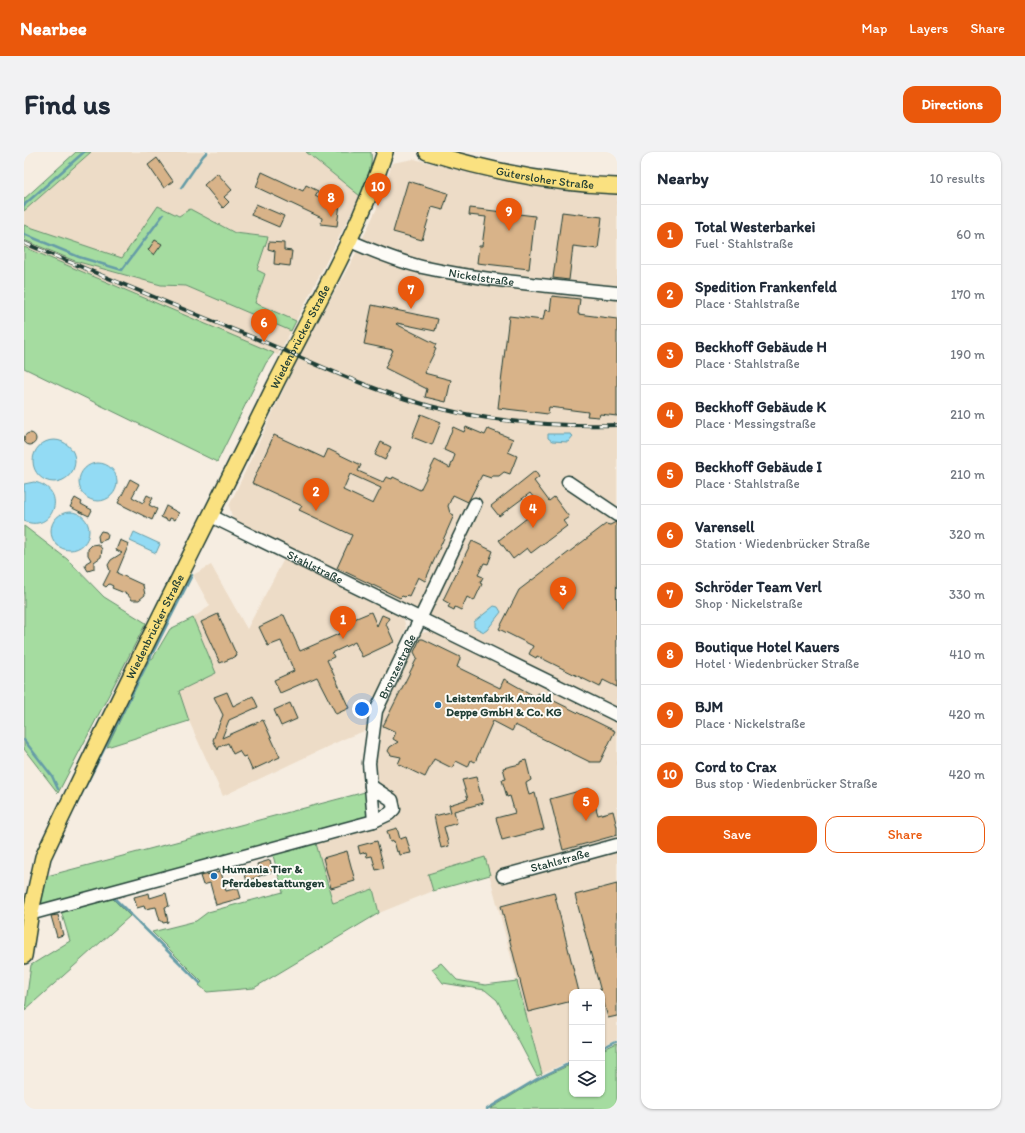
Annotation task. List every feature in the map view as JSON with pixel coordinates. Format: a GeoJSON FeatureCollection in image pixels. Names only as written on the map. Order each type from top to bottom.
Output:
{"type":"FeatureCollection","features":[{"type":"Feature","properties":{"kind":"main road","name":"Wiedenbrücker Straße"},"geometry":{"type":"LineString","coordinates":[[24,956],[31,911],[43,858],[290,354],[350,241],[373,189],[386,152]]}},
{"type":"Feature","properties":{"kind":"main road","name":"Gütersloher Straße"},"geometry":{"type":"LineString","coordinates":[[427,152],[504,173],[568,183],[617,186]]}},
{"type":"Feature","properties":{"kind":"street","name":"Nickelstraße"},"geometry":{"type":"LineString","coordinates":[[350,241],[371,250],[421,266],[486,278],[617,293]]}},
{"type":"Feature","properties":{"kind":"street"},"geometry":{"type":"LineString","coordinates":[[568,482],[617,514]]}},
{"type":"Feature","properties":{"kind":"street"},"geometry":{"type":"LineString","coordinates":[[420,618],[475,504]]}},
{"type":"Feature","properties":{"kind":"street","name":"Stahlstraße"},"geometry":{"type":"LineString","coordinates":[[211,516],[617,715]]}},
{"type":"Feature","properties":{"kind":"street","name":"Bronzestraße"},"geometry":{"type":"LineString","coordinates":[[374,821],[369,763],[376,711],[420,618]]}},
{"type":"Feature","properties":{"kind":"street"},"geometry":{"type":"LineString","coordinates":[[31,911],[37,912],[374,821],[389,814],[394,809],[392,800],[370,786]]}},
{"type":"Feature","properties":{"kind":"street","name":"Stahlstraße"},"geometry":{"type":"LineString","coordinates":[[503,876],[617,845]]}},
{"type":"Feature","properties":{"kind":"shaded area"},"geometry":{"type":"Polygon","coordinates":[[[91,152],[306,152],[360,196],[296,321],[255,303],[265,274],[257,270],[268,237],[235,233],[227,228],[169,212],[122,258],[24,225],[24,211],[91,152]]]}},
{"type":"Feature","properties":{"kind":"shaded area"},"geometry":{"type":"Polygon","coordinates":[[[414,159],[502,180],[568,190],[617,193],[617,709],[233,520],[229,506],[302,350],[355,255],[384,193],[392,163],[414,159]]]}},
{"type":"Feature","properties":{"kind":"shaded area"},"geometry":{"type":"Polygon","coordinates":[[[24,240],[75,261],[161,285],[186,286],[291,331],[278,355],[24,247],[24,240]]]}},
{"type":"Feature","properties":{"kind":"shaded area"},"geometry":{"type":"Polygon","coordinates":[[[285,557],[400,615],[404,620],[406,628],[374,705],[367,730],[346,738],[223,796],[189,721],[179,691],[216,673],[193,618],[210,606],[193,575],[211,565],[247,629],[285,557]]]}},
{"type":"Feature","properties":{"kind":"shaded area"},"geometry":{"type":"Polygon","coordinates":[[[432,631],[617,722],[617,1039],[605,1045],[605,989],[569,989],[569,1061],[542,1074],[485,858],[428,874],[433,891],[379,913],[373,889],[333,903],[315,840],[385,823],[394,816],[374,781],[373,763],[381,710],[417,634],[432,631]]]}},
{"type":"Feature","properties":{"kind":"green space"},"geometry":{"type":"Polygon","coordinates":[[[76,152],[91,152],[24,211],[24,199],[76,152]]]}},
{"type":"Feature","properties":{"kind":"green space"},"geometry":{"type":"Polygon","coordinates":[[[306,152],[371,152],[370,169],[360,196],[306,152]]]}},
{"type":"Feature","properties":{"kind":"green space"},"geometry":{"type":"Polygon","coordinates":[[[158,206],[179,216],[190,209],[235,233],[268,237],[257,270],[265,274],[255,303],[296,321],[291,331],[186,286],[161,285],[75,261],[24,240],[24,225],[122,258],[158,206]]]}},
{"type":"Feature","properties":{"kind":"green space"},"geometry":{"type":"Polygon","coordinates":[[[24,247],[274,353],[266,363],[217,462],[24,368],[24,247]]]}},
{"type":"Feature","properties":{"kind":"green space"},"geometry":{"type":"Polygon","coordinates":[[[24,526],[67,559],[104,597],[146,623],[58,793],[24,749],[24,526]]]}},
{"type":"Feature","properties":{"kind":"green space"},"geometry":{"type":"Polygon","coordinates":[[[193,618],[216,673],[179,691],[189,721],[107,747],[149,660],[153,658],[170,629],[193,618]]]}},
{"type":"Feature","properties":{"kind":"green space"},"geometry":{"type":"Polygon","coordinates":[[[365,792],[368,814],[364,819],[45,905],[41,903],[47,876],[365,792]]]}},
{"type":"Feature","properties":{"kind":"green space"},"geometry":{"type":"Polygon","coordinates":[[[315,840],[333,903],[373,889],[379,913],[254,988],[207,992],[199,985],[202,982],[152,932],[196,921],[208,912],[283,892],[272,852],[315,840]]]}},
{"type":"Feature","properties":{"kind":"green space"},"geometry":{"type":"Polygon","coordinates":[[[485,857],[490,875],[433,891],[428,874],[485,857]]]}},
{"type":"Feature","properties":{"kind":"green space"},"geometry":{"type":"Polygon","coordinates":[[[111,897],[130,916],[25,1010],[31,965],[70,941],[61,911],[111,897]]]}},
{"type":"Feature","properties":{"kind":"green space"},"geometry":{"type":"Polygon","coordinates":[[[441,963],[457,980],[485,985],[517,981],[542,1074],[537,1076],[497,1000],[485,990],[443,983],[432,969],[441,963]]]}},
{"type":"Feature","properties":{"kind":"green space"},"geometry":{"type":"Polygon","coordinates":[[[617,1043],[617,1109],[490,1109],[539,1079],[569,1065],[569,1097],[605,1097],[605,1049],[617,1043]]]}},
{"type":"Feature","properties":{"kind":"water"},"geometry":{"type":"Polygon","coordinates":[[[548,434],[570,434],[573,436],[568,442],[552,441],[548,438],[548,434]]]}},
{"type":"Feature","properties":{"kind":"water"},"geometry":{"type":"Polygon","coordinates":[[[54,440],[69,446],[75,461],[69,476],[54,482],[39,476],[33,461],[39,446],[54,440]]]}},
{"type":"Feature","properties":{"kind":"water"},"geometry":{"type":"Polygon","coordinates":[[[94,463],[102,463],[112,468],[116,475],[116,489],[112,496],[102,501],[94,501],[84,496],[82,493],[79,486],[79,478],[84,468],[87,466],[94,463]]]}},
{"type":"Feature","properties":{"kind":"water"},"geometry":{"type":"Polygon","coordinates":[[[34,482],[45,486],[52,493],[54,501],[53,509],[49,516],[43,521],[34,523],[24,521],[24,484],[34,482]]]}},
{"type":"Feature","properties":{"kind":"water"},"geometry":{"type":"Polygon","coordinates":[[[66,512],[74,512],[84,517],[88,524],[88,538],[84,545],[74,550],[66,550],[56,545],[54,542],[51,535],[51,527],[56,517],[59,515],[66,512]]]}},
{"type":"Feature","properties":{"kind":"water"},"geometry":{"type":"Polygon","coordinates":[[[134,532],[160,544],[156,553],[130,541],[134,532]]]}},
{"type":"Feature","properties":{"kind":"water"},"geometry":{"type":"Polygon","coordinates":[[[494,606],[498,607],[501,612],[487,630],[484,632],[474,627],[474,622],[494,606]]]}},
{"type":"Feature","properties":{"kind":"building"},"geometry":{"type":"Polygon","coordinates":[[[157,158],[173,181],[164,188],[148,165],[157,158]]]}},
{"type":"Feature","properties":{"kind":"building"},"geometry":{"type":"Polygon","coordinates":[[[262,172],[303,191],[306,185],[318,191],[315,196],[323,200],[336,201],[336,204],[340,204],[337,226],[321,224],[322,218],[256,187],[262,172]]]}},
{"type":"Feature","properties":{"kind":"building"},"geometry":{"type":"Polygon","coordinates":[[[217,173],[232,190],[224,197],[229,202],[223,208],[204,185],[217,173]]]}},
{"type":"Feature","properties":{"kind":"building"},"geometry":{"type":"Polygon","coordinates":[[[408,181],[448,193],[443,210],[432,207],[422,240],[393,232],[408,181]]]}},
{"type":"Feature","properties":{"kind":"building"},"geometry":{"type":"Polygon","coordinates":[[[256,204],[284,216],[279,227],[251,215],[256,204]]]}},
{"type":"Feature","properties":{"kind":"building"},"geometry":{"type":"Polygon","coordinates":[[[470,208],[535,216],[529,269],[477,263],[479,246],[482,246],[486,217],[469,215],[470,208]]]}},
{"type":"Feature","properties":{"kind":"building"},"geometry":{"type":"Polygon","coordinates":[[[562,212],[602,217],[598,249],[573,246],[569,280],[553,278],[562,212]]]}},
{"type":"Feature","properties":{"kind":"building"},"geometry":{"type":"Polygon","coordinates":[[[155,240],[162,244],[154,255],[148,250],[155,240]]]}},
{"type":"Feature","properties":{"kind":"building"},"geometry":{"type":"Polygon","coordinates":[[[269,242],[284,243],[284,250],[292,251],[290,266],[274,264],[275,251],[268,249],[269,242]]]}},
{"type":"Feature","properties":{"kind":"building"},"geometry":{"type":"Polygon","coordinates":[[[552,296],[580,299],[578,314],[617,319],[617,416],[600,414],[599,417],[587,416],[588,412],[549,407],[548,414],[498,408],[509,316],[543,320],[545,310],[550,311],[552,296]]]}},
{"type":"Feature","properties":{"kind":"building"},"geometry":{"type":"Polygon","coordinates":[[[372,305],[438,319],[435,331],[396,324],[436,344],[434,348],[436,349],[424,373],[451,380],[446,402],[425,397],[427,389],[385,368],[393,350],[364,344],[372,305]]]}},
{"type":"Feature","properties":{"kind":"building"},"geometry":{"type":"Polygon","coordinates":[[[421,414],[441,422],[432,445],[412,437],[421,414]]]}},
{"type":"Feature","properties":{"kind":"building"},"geometry":{"type":"Polygon","coordinates":[[[453,427],[464,432],[466,427],[485,435],[488,429],[513,439],[508,452],[517,456],[510,474],[504,472],[499,476],[492,476],[491,478],[482,475],[468,502],[453,495],[448,506],[450,513],[454,515],[425,581],[418,577],[409,596],[402,596],[400,598],[337,568],[352,535],[299,510],[302,506],[252,483],[274,435],[324,458],[328,449],[361,465],[358,471],[383,482],[386,477],[392,479],[393,477],[420,490],[435,460],[450,468],[455,455],[444,450],[453,427]],[[350,474],[343,490],[373,504],[381,488],[350,474]]]}},
{"type":"Feature","properties":{"kind":"building"},"geometry":{"type":"Polygon","coordinates":[[[30,433],[34,435],[36,439],[34,443],[30,445],[26,443],[24,439],[26,435],[30,433]]]}},
{"type":"Feature","properties":{"kind":"building"},"geometry":{"type":"Polygon","coordinates":[[[381,442],[391,447],[385,460],[375,455],[381,442]]]}},
{"type":"Feature","properties":{"kind":"building"},"geometry":{"type":"Polygon","coordinates":[[[535,471],[539,477],[534,481],[549,501],[554,497],[569,517],[563,521],[567,526],[531,553],[527,548],[513,559],[499,540],[541,507],[530,493],[499,516],[491,506],[535,471]]]}},
{"type":"Feature","properties":{"kind":"building"},"geometry":{"type":"Polygon","coordinates":[[[130,479],[139,484],[132,497],[143,503],[147,495],[153,498],[149,505],[157,509],[152,520],[118,503],[130,479]]]}},
{"type":"Feature","properties":{"kind":"building"},"geometry":{"type":"Polygon","coordinates":[[[75,498],[82,502],[81,504],[92,510],[89,516],[70,507],[75,498]]]}},
{"type":"Feature","properties":{"kind":"building"},"geometry":{"type":"Polygon","coordinates":[[[166,506],[179,513],[175,520],[170,518],[169,521],[161,517],[166,506]]]}},
{"type":"Feature","properties":{"kind":"building"},"geometry":{"type":"Polygon","coordinates":[[[616,522],[617,687],[603,680],[600,687],[537,656],[536,658],[529,654],[533,646],[499,629],[519,590],[606,524],[610,525],[616,522]]]}},
{"type":"Feature","properties":{"kind":"building"},"geometry":{"type":"Polygon","coordinates":[[[101,531],[106,532],[108,535],[107,539],[99,542],[98,536],[101,531]]]}},
{"type":"Feature","properties":{"kind":"building"},"geometry":{"type":"Polygon","coordinates":[[[120,540],[129,544],[117,573],[143,585],[145,595],[139,600],[132,600],[127,594],[112,588],[113,586],[109,584],[106,587],[103,585],[110,571],[108,565],[111,560],[122,553],[116,550],[120,540]]]}},
{"type":"Feature","properties":{"kind":"building"},"geometry":{"type":"Polygon","coordinates":[[[472,541],[493,551],[488,564],[484,563],[478,575],[483,577],[480,583],[482,584],[474,601],[467,597],[461,610],[455,607],[454,610],[448,607],[450,604],[443,600],[472,541]]]}},
{"type":"Feature","properties":{"kind":"building"},"geometry":{"type":"Polygon","coordinates":[[[98,544],[102,549],[101,557],[94,562],[94,569],[88,571],[85,566],[86,563],[91,560],[88,555],[88,549],[92,545],[98,544]]]}},
{"type":"Feature","properties":{"kind":"building"},"geometry":{"type":"Polygon","coordinates":[[[371,612],[377,626],[382,615],[389,618],[386,624],[394,642],[362,657],[355,642],[332,653],[334,657],[327,660],[349,708],[336,714],[317,677],[280,693],[274,680],[294,671],[281,641],[268,646],[259,627],[284,615],[300,651],[350,629],[347,622],[371,612]]]}},
{"type":"Feature","properties":{"kind":"building"},"geometry":{"type":"Polygon","coordinates":[[[218,614],[237,656],[220,663],[201,622],[218,614]]]}},
{"type":"Feature","properties":{"kind":"building"},"geometry":{"type":"Polygon","coordinates":[[[420,639],[423,639],[460,657],[457,667],[500,688],[504,679],[536,697],[538,693],[615,731],[600,762],[590,762],[515,725],[512,731],[493,721],[475,762],[471,760],[468,767],[456,761],[452,768],[434,759],[425,777],[398,764],[401,757],[391,755],[388,751],[390,747],[398,742],[393,739],[396,732],[383,726],[417,658],[414,652],[420,639]]]}},
{"type":"Feature","properties":{"kind":"building"},"geometry":{"type":"Polygon","coordinates":[[[227,692],[233,706],[253,696],[258,707],[229,720],[222,738],[263,720],[280,757],[252,770],[246,756],[243,757],[239,751],[233,754],[228,743],[219,747],[218,750],[213,740],[223,715],[214,697],[227,692]]]}},
{"type":"Feature","properties":{"kind":"building"},"geometry":{"type":"Polygon","coordinates":[[[290,703],[297,719],[281,726],[274,710],[290,703]]]}},
{"type":"Feature","properties":{"kind":"building"},"geometry":{"type":"Polygon","coordinates":[[[526,760],[531,780],[526,783],[529,795],[535,793],[544,829],[502,840],[496,818],[515,813],[510,796],[507,797],[502,780],[506,779],[503,768],[520,764],[520,762],[526,760]]]}},
{"type":"Feature","properties":{"kind":"building"},"geometry":{"type":"Polygon","coordinates":[[[476,777],[483,803],[454,811],[457,823],[444,827],[449,846],[441,848],[434,816],[451,812],[449,805],[468,799],[462,780],[476,777]]]}},
{"type":"Feature","properties":{"kind":"building"},"geometry":{"type":"Polygon","coordinates":[[[590,788],[598,815],[613,811],[617,827],[617,835],[563,850],[550,799],[590,788]]]}},
{"type":"Feature","properties":{"kind":"building"},"geometry":{"type":"Polygon","coordinates":[[[397,828],[400,839],[406,837],[411,853],[400,855],[399,851],[397,852],[394,841],[390,842],[387,831],[397,828]]]}},
{"type":"Feature","properties":{"kind":"building"},"geometry":{"type":"Polygon","coordinates":[[[377,841],[384,868],[376,870],[372,856],[367,857],[366,852],[360,854],[358,846],[377,841]]]}},
{"type":"Feature","properties":{"kind":"building"},"geometry":{"type":"Polygon","coordinates":[[[347,851],[355,881],[331,888],[323,858],[347,851]]]}},
{"type":"Feature","properties":{"kind":"building"},"geometry":{"type":"Polygon","coordinates":[[[270,860],[273,871],[247,881],[244,872],[258,868],[257,864],[270,860]]]}},
{"type":"Feature","properties":{"kind":"building"},"geometry":{"type":"Polygon","coordinates":[[[221,872],[226,891],[238,888],[241,898],[216,905],[210,883],[203,885],[200,876],[221,872]]]}},
{"type":"Feature","properties":{"kind":"building"},"geometry":{"type":"Polygon","coordinates":[[[617,884],[617,1016],[608,1018],[605,1007],[605,989],[600,989],[575,895],[617,884]]]}},
{"type":"Feature","properties":{"kind":"building"},"geometry":{"type":"Polygon","coordinates":[[[554,892],[578,989],[569,989],[569,1002],[528,1012],[501,906],[554,892]]]}},
{"type":"Feature","properties":{"kind":"building"},"geometry":{"type":"Polygon","coordinates":[[[149,893],[150,898],[166,893],[169,906],[165,907],[168,922],[163,923],[160,921],[156,907],[145,909],[144,906],[137,908],[134,897],[149,893]]]}},
{"type":"Feature","properties":{"kind":"building"},"geometry":{"type":"Polygon","coordinates":[[[58,915],[63,935],[57,937],[51,916],[58,915]]]}},
{"type":"Feature","properties":{"kind":"waterway"},"geometry":{"type":"LineString","coordinates":[[24,205],[84,152]]}},
{"type":"Feature","properties":{"kind":"waterway"},"geometry":{"type":"LineString","coordinates":[[181,188],[207,152]]}},
{"type":"Feature","properties":{"kind":"waterway"},"geometry":{"type":"LineString","coordinates":[[24,234],[79,257],[122,270],[163,215]]}},
{"type":"Feature","properties":{"kind":"waterway"},"geometry":{"type":"LineString","coordinates":[[74,809],[192,575]]}},
{"type":"Feature","properties":{"kind":"waterway"},"geometry":{"type":"LineString","coordinates":[[24,740],[52,776],[58,789]]}},
{"type":"Feature","properties":{"kind":"waterway"},"geometry":{"type":"LineString","coordinates":[[30,882],[33,869]]}},
{"type":"Feature","properties":{"kind":"waterway"},"geometry":{"type":"LineString","coordinates":[[112,896],[200,983]]}},
{"type":"Feature","properties":{"kind":"waterway"},"geometry":{"type":"LineString","coordinates":[[605,1046],[616,1041]]}},
{"type":"Feature","properties":{"kind":"waterway"},"geometry":{"type":"LineString","coordinates":[[487,1109],[537,1079],[569,1063]]}},
{"type":"Feature","properties":{"kind":"railway"},"geometry":{"type":"LineString","coordinates":[[24,243],[349,378],[387,393],[432,407],[458,413],[510,421],[563,425],[617,425]]}},
{"type":"Feature","properties":{"kind":"place","name":"Cord to Crax"},"geometry":{"type":"Point","coordinates":[378,206]}},
{"type":"Feature","properties":{"kind":"place","name":"Boutique Hotel Kauers"},"geometry":{"type":"Point","coordinates":[331,217]}},
{"type":"Feature","properties":{"kind":"place","name":"BJM"},"geometry":{"type":"Point","coordinates":[509,231]}},
{"type":"Feature","properties":{"kind":"place","name":"Schröder Team Verl"},"geometry":{"type":"Point","coordinates":[411,309]}},
{"type":"Feature","properties":{"kind":"place","name":"Varensell"},"geometry":{"type":"Point","coordinates":[264,342]}},
{"type":"Feature","properties":{"kind":"place","name":"Spedition Frankenfeld"},"geometry":{"type":"Point","coordinates":[316,511]}},
{"type":"Feature","properties":{"kind":"place","name":"Beckhoff Gebäude K"},"geometry":{"type":"Point","coordinates":[533,528]}},
{"type":"Feature","properties":{"kind":"place","name":"Beckhoff Gebäude H"},"geometry":{"type":"Point","coordinates":[563,610]}},
{"type":"Feature","properties":{"kind":"place","name":"Total Westerbarkei"},"geometry":{"type":"Point","coordinates":[343,639]}},
{"type":"Feature","properties":{"kind":"place","name":"Leistenfabrik Arnold Deppe GmbH & Co. KG"},"geometry":{"type":"Point","coordinates":[438,705]}},
{"type":"Feature","properties":{"kind":"place","name":"Beckhoff Gebäude I"},"geometry":{"type":"Point","coordinates":[586,821]}},
{"type":"Feature","properties":{"kind":"place","name":"Humania Tier & Pferdebestattungen"},"geometry":{"type":"Point","coordinates":[214,876]}}]}
